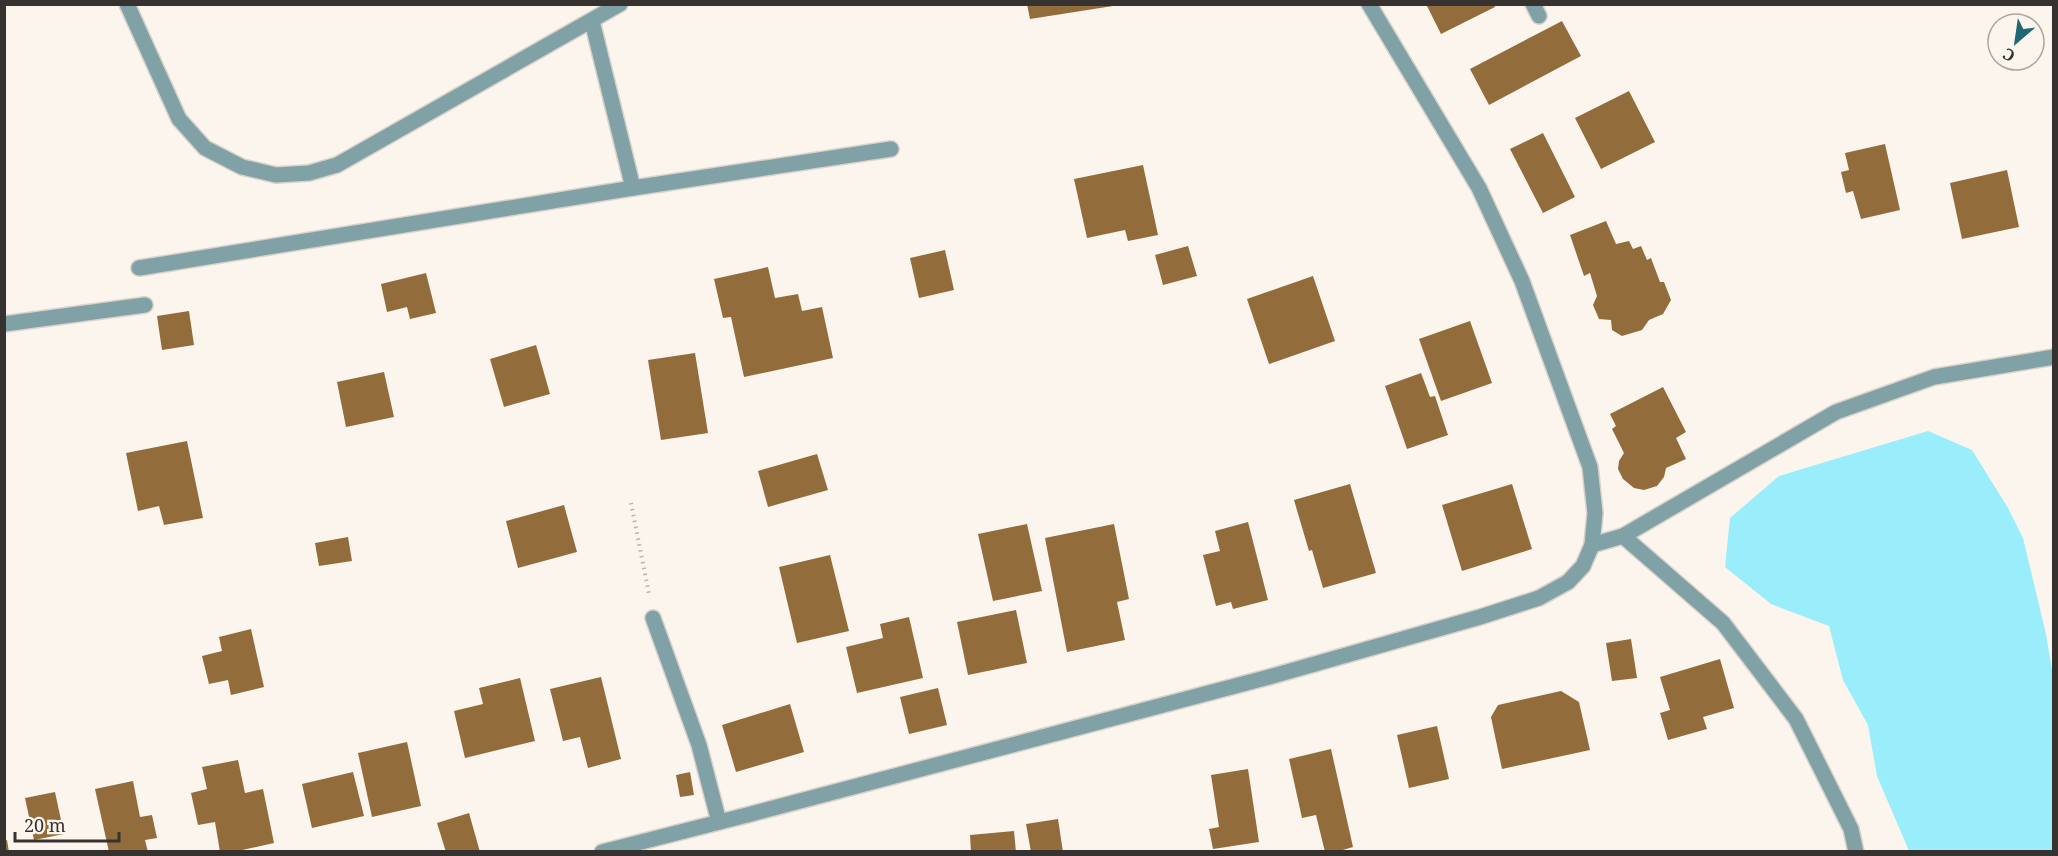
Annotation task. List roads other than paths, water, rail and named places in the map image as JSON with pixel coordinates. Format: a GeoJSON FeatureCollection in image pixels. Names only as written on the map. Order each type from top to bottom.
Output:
{"type":"FeatureCollection","features":[{"type":"Feature","properties":{"kind":"street"},"geometry":{"type":"LineString","coordinates":[[127,4],[179,119],[205,148],[242,167],[276,175],[309,173],[337,165],[620,4]]}},
{"type":"Feature","properties":{"kind":"street"},"geometry":{"type":"LineString","coordinates":[[602,852],[1269,677],[1539,598],[1568,582],[1583,566],[1592,545],[1595,513],[1590,467],[1522,281],[1479,188],[1369,4]]}},
{"type":"Feature","properties":{"kind":"street"},"geometry":{"type":"LineString","coordinates":[[592,21],[633,188]]}},
{"type":"Feature","properties":{"kind":"street"},"geometry":{"type":"LineString","coordinates":[[139,268],[633,188],[891,149]]}},
{"type":"Feature","properties":{"kind":"street"},"geometry":{"type":"LineString","coordinates":[[4,324],[145,305]]}},
{"type":"Feature","properties":{"kind":"street"},"geometry":{"type":"LineString","coordinates":[[1592,545],[1623,536],[1836,412],[1934,377],[2054,357]]}},
{"type":"Feature","properties":{"kind":"street"},"geometry":{"type":"LineString","coordinates":[[1623,536],[1723,623],[1796,719],[1851,829],[1856,852]]}},
{"type":"Feature","properties":{"kind":"street"},"geometry":{"type":"LineString","coordinates":[[653,618],[699,745],[719,822]]}},
{"type":"Feature","properties":{"kind":"water"},"geometry":{"type":"Polygon","coordinates":[[[1928,431],[1972,450],[2008,508],[2023,538],[2046,634],[2053,676],[2053,851],[1909,851],[1877,776],[1868,725],[1843,680],[1829,626],[1771,604],[1725,567],[1730,518],[1779,476],[1928,431]]]}}]}
